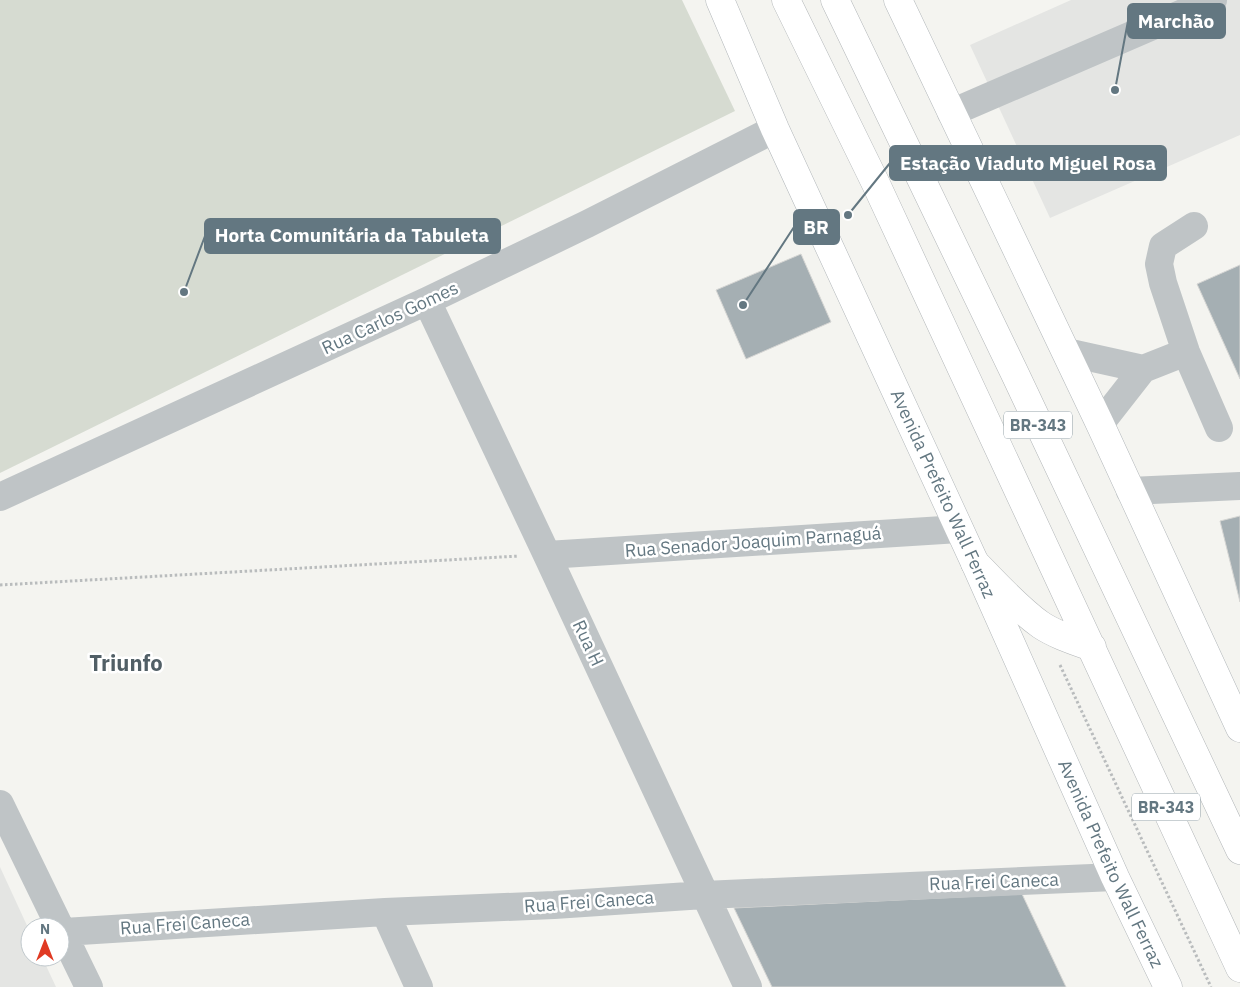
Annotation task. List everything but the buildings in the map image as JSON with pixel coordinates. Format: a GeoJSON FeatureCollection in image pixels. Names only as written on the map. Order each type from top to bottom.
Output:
{"type":"FeatureCollection","features":[{"type":"Feature","properties":{"kind":"main road","name":"Avenida Prefeito Wall Ferraz"},"geometry":{"type":"LineString","coordinates":[[720,0],[775,129],[975,563],[1115,877],[1168,987]]}},
{"type":"Feature","properties":{"kind":"main road"},"geometry":{"type":"LineString","coordinates":[[786,0],[876,184],[1092,647]]}},
{"type":"Feature","properties":{"kind":"main road","name":"BR-343"},"geometry":{"type":"LineString","coordinates":[[835,0],[1240,850]]}},
{"type":"Feature","properties":{"kind":"main road"},"geometry":{"type":"LineString","coordinates":[[898,0],[1100,424],[1240,728]]}},
{"type":"Feature","properties":{"kind":"main road"},"geometry":{"type":"LineString","coordinates":[[975,563],[1010,598],[1042,626],[1092,647]]}},
{"type":"Feature","properties":{"kind":"main road","name":"BR-343"},"geometry":{"type":"LineString","coordinates":[[1092,647],[1240,968]]}},
{"type":"Feature","properties":{"kind":"street"},"geometry":{"type":"LineString","coordinates":[[951,113],[1213,0]]}},
{"type":"Feature","properties":{"kind":"street","name":"Rua Carlos Gomes"},"geometry":{"type":"LineString","coordinates":[[0,497],[427,301],[587,224],[775,129]]}},
{"type":"Feature","properties":{"kind":"street"},"geometry":{"type":"LineString","coordinates":[[1194,226],[1163,246],[1159,264],[1163,283],[1186,352],[1219,428]]}},
{"type":"Feature","properties":{"kind":"street","name":"Rua H"},"geometry":{"type":"LineString","coordinates":[[427,301],[548,555],[748,987]]}},
{"type":"Feature","properties":{"kind":"street"},"geometry":{"type":"LineString","coordinates":[[1066,352],[1144,369]]}},
{"type":"Feature","properties":{"kind":"street"},"geometry":{"type":"LineString","coordinates":[[1100,424],[1144,369],[1186,352]]}},
{"type":"Feature","properties":{"kind":"street"},"geometry":{"type":"LineString","coordinates":[[1130,491],[1240,486]]}},
{"type":"Feature","properties":{"kind":"street","name":"Rua Senador Joaquim Parnaguá"},"geometry":{"type":"LineString","coordinates":[[548,555],[959,529]]}},
{"type":"Feature","properties":{"kind":"street"},"geometry":{"type":"LineString","coordinates":[[0,804],[56,917]]}},
{"type":"Feature","properties":{"kind":"street","name":"Rua Frei Caneca"},"geometry":{"type":"LineString","coordinates":[[70,932],[704,895],[1115,877]]}},
{"type":"Feature","properties":{"kind":"street"},"geometry":{"type":"LineString","coordinates":[[385,912],[419,987]]}},
{"type":"Feature","properties":{"kind":"street"},"geometry":{"type":"LineString","coordinates":[[70,945],[89,987]]}},
{"type":"Feature","properties":{"kind":"path"},"geometry":{"type":"LineString","coordinates":[[0,585],[548,555]]}},
{"type":"Feature","properties":{"kind":"path"},"geometry":{"type":"LineString","coordinates":[[1059,662],[1211,987]]}},
{"type":"Feature","properties":{"kind":"shaded area"},"geometry":{"type":"Polygon","coordinates":[[[0,0],[682,0],[735,111],[0,473],[0,0]]]}},
{"type":"Feature","properties":{"kind":"shaded area"},"geometry":{"type":"Polygon","coordinates":[[[1071,0],[1240,0],[1240,135],[1050,218],[970,45],[1071,0]]]}},
{"type":"Feature","properties":{"kind":"shaded area"},"geometry":{"type":"Polygon","coordinates":[[[0,867],[23,917],[20,917],[20,967],[47,967],[56,987],[0,987],[0,867]]]}},
{"type":"Feature","properties":{"kind":"place","name":"Marchão"},"geometry":{"type":"Point","coordinates":[1115,90]}},
{"type":"Feature","properties":{"kind":"place","name":"Estação Viaduto Miguel Rosa"},"geometry":{"type":"Point","coordinates":[848,215]}},
{"type":"Feature","properties":{"kind":"place","name":"Horta Comunitária da Tabuleta"},"geometry":{"type":"Point","coordinates":[184,292]}},
{"type":"Feature","properties":{"kind":"place","name":"BR"},"geometry":{"type":"Point","coordinates":[743,305]}},
{"type":"Feature","properties":{"kind":"district","name":"Triunfo"},"geometry":{"type":"Point","coordinates":[126,663]}}]}
